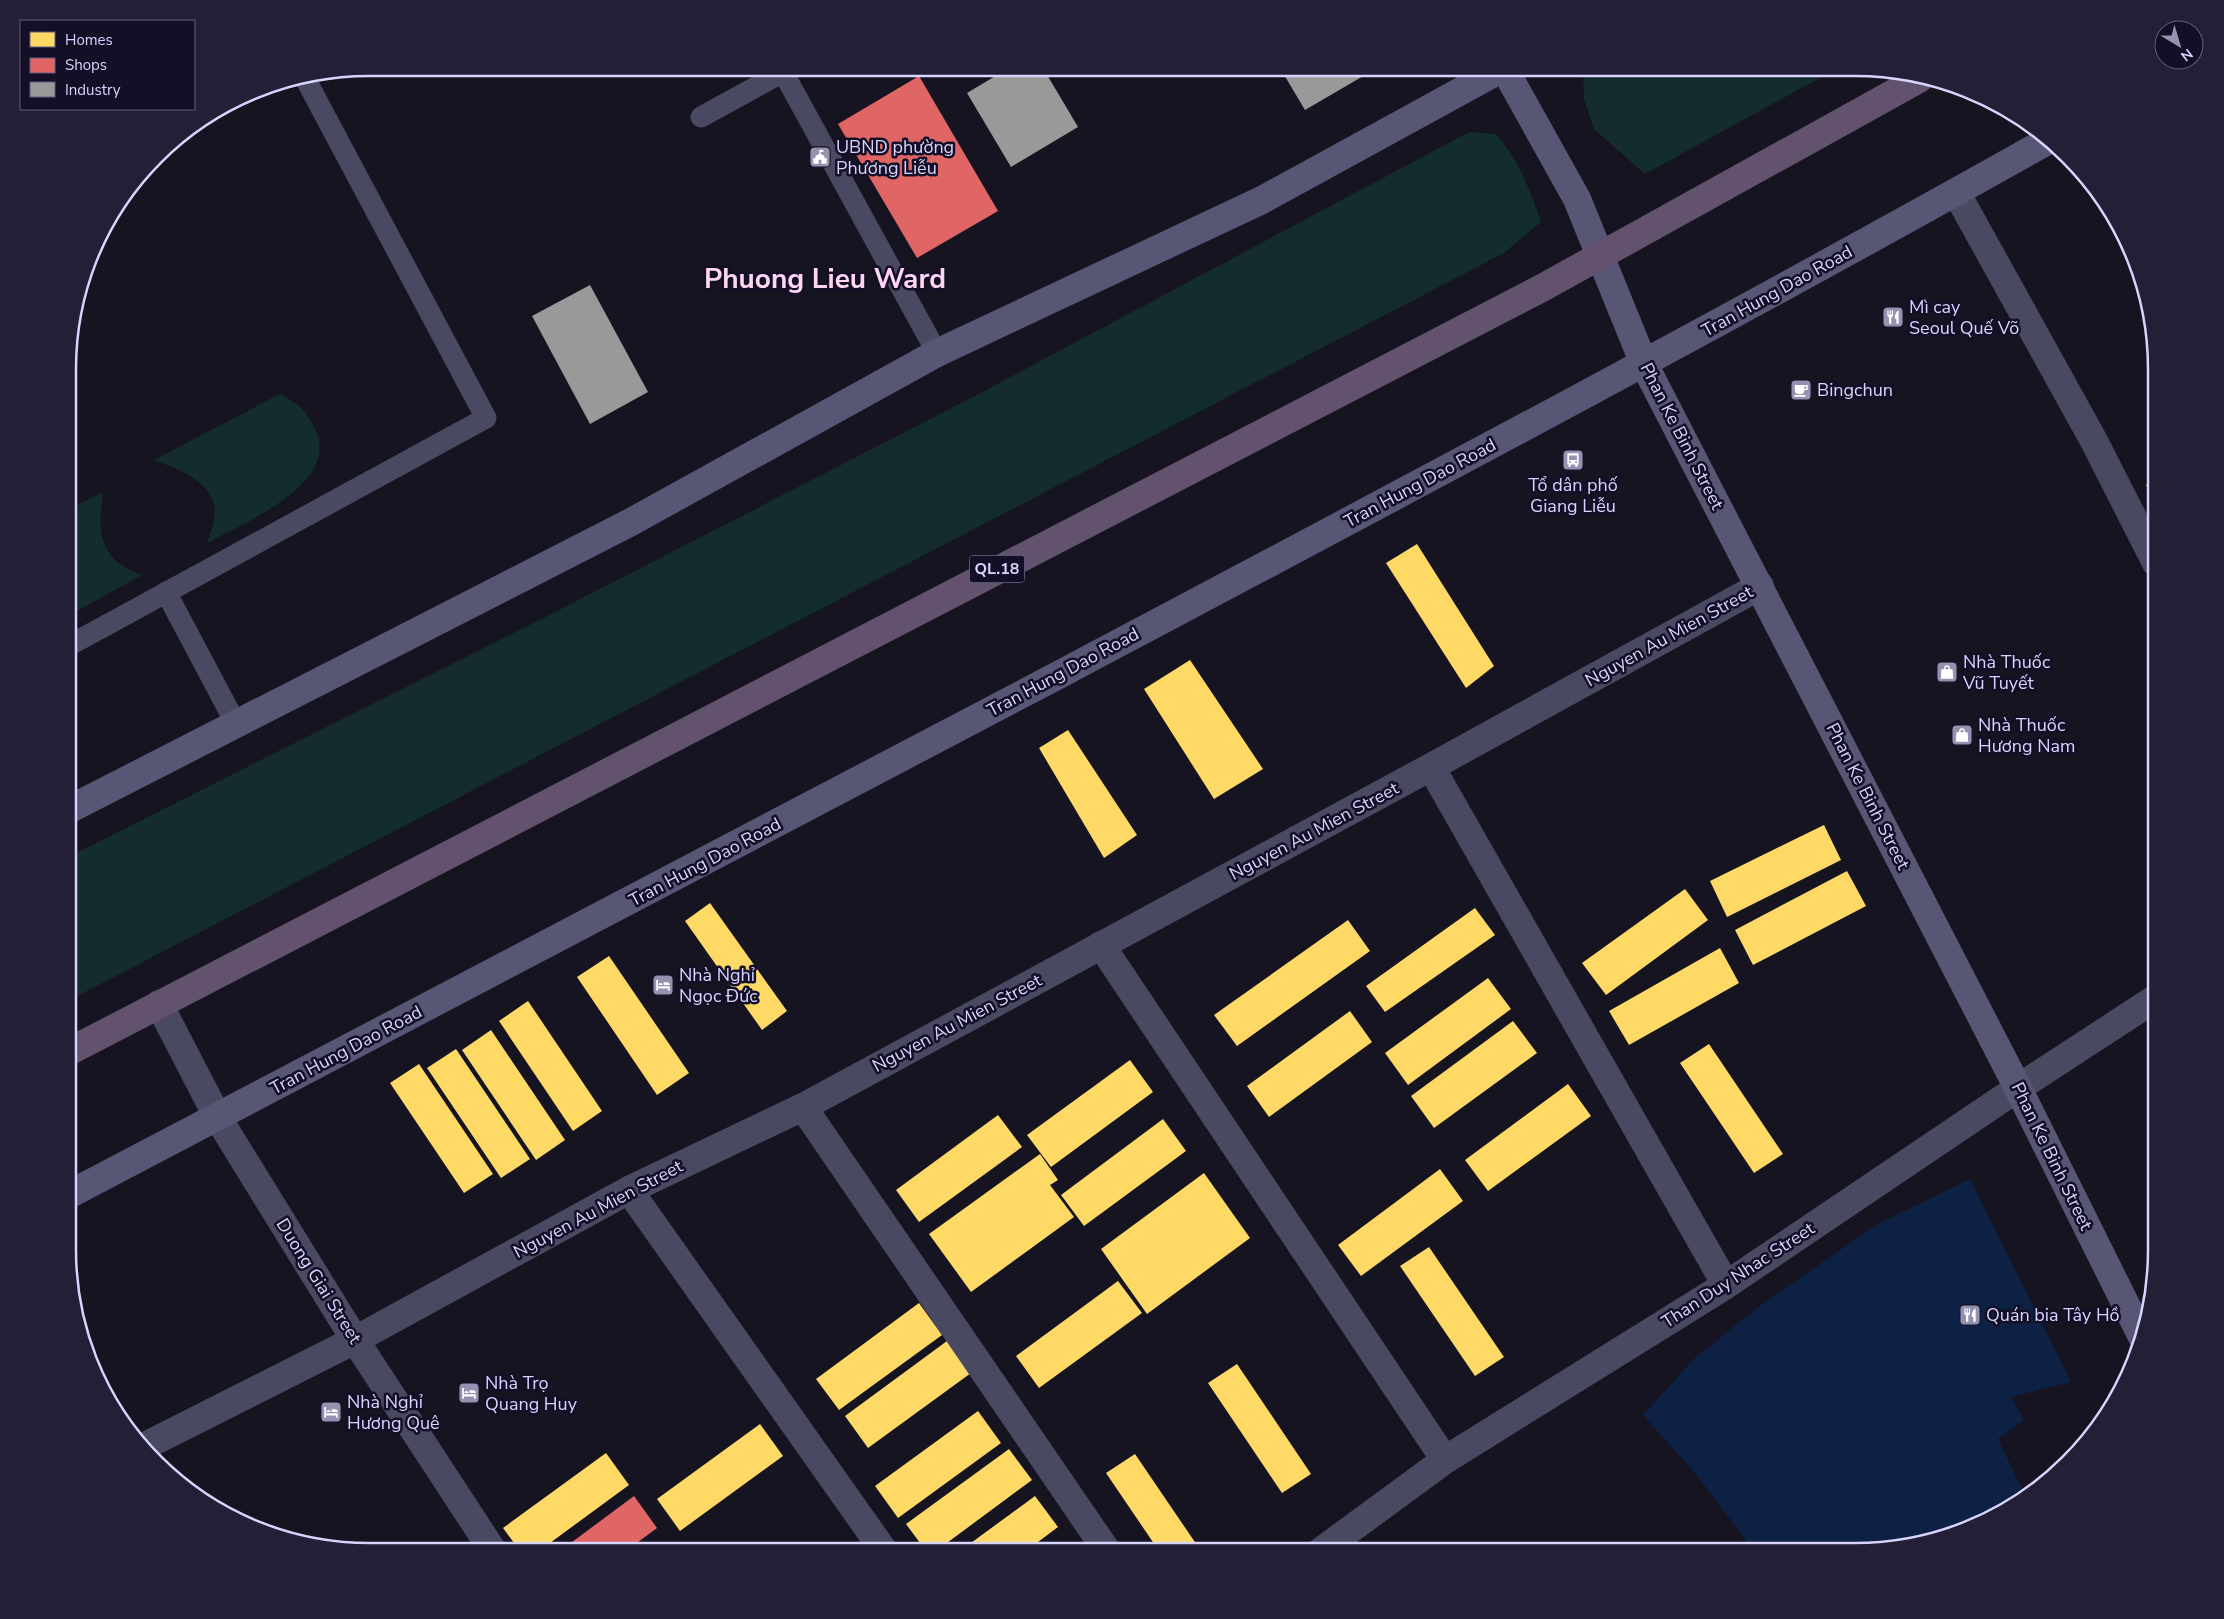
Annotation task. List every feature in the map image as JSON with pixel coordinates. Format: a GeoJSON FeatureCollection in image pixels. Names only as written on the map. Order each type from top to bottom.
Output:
{"type":"FeatureCollection","features":[{"type":"Feature","properties":{"kind":"highway","name":"QL.18"},"geometry":{"type":"LineString","coordinates":[[76,1048],[1542,288],[1913,82]]}},
{"type":"Feature","properties":{"kind":"main road"},"geometry":{"type":"LineString","coordinates":[[76,806],[631,522],[937,353],[1262,200],[1488,76]]}},
{"type":"Feature","properties":{"kind":"main road","name":"Phan Ke Binh Street"},"geometry":{"type":"LineString","coordinates":[[1508,76],[1577,199],[1601,254],[1644,364],[2018,1088],[2137,1327]]}},
{"type":"Feature","properties":{"kind":"main road","name":"Tran Hung Dao Road"},"geometry":{"type":"LineString","coordinates":[[76,1191],[912,753],[1644,364],[2042,144]]}},
{"type":"Feature","properties":{"kind":"street"},"geometry":{"type":"LineString","coordinates":[[1956,192],[2094,442],[2148,547]]}},
{"type":"Feature","properties":{"kind":"street","name":"Nguyen Au Mien Street"},"geometry":{"type":"LineString","coordinates":[[150,1444],[355,1340],[628,1190],[803,1107],[1431,767],[1760,586]]}},
{"type":"Feature","properties":{"kind":"street"},"geometry":{"type":"LineString","coordinates":[[1431,767],[1726,1285]]}},
{"type":"Feature","properties":{"kind":"street"},"geometry":{"type":"LineString","coordinates":[[1101,946],[1445,1460]]}},
{"type":"Feature","properties":{"kind":"street","name":"Than Duy Nhac Street"},"geometry":{"type":"LineString","coordinates":[[1332,1543],[1445,1460],[1726,1285],[2018,1088],[2148,1003]]}},
{"type":"Feature","properties":{"kind":"street","name":"Duong Giai Street"},"geometry":{"type":"LineString","coordinates":[[159,1004],[218,1118],[355,1340],[488,1543]]}},
{"type":"Feature","properties":{"kind":"street"},"geometry":{"type":"LineString","coordinates":[[803,1107],[1102,1543]]}},
{"type":"Feature","properties":{"kind":"street"},"geometry":{"type":"LineString","coordinates":[[628,1190],[878,1543]]}},
{"type":"Feature","properties":{"kind":"lane"},"geometry":{"type":"LineString","coordinates":[[701,118],[776,76]]}},
{"type":"Feature","properties":{"kind":"lane"},"geometry":{"type":"LineString","coordinates":[[790,76],[937,353]]}},
{"type":"Feature","properties":{"kind":"lane"},"geometry":{"type":"LineString","coordinates":[[76,642],[486,418],[308,83]]}},
{"type":"Feature","properties":{"kind":"lane"},"geometry":{"type":"LineString","coordinates":[[166,592],[236,724]]}},
{"type":"Feature","properties":{"kind":"green space"},"geometry":{"type":"Polygon","coordinates":[[[1583,76],[1823,76],[1645,174],[1594,129],[1584,99],[1583,76]]]}},
{"type":"Feature","properties":{"kind":"green space"},"geometry":{"type":"Polygon","coordinates":[[[1469,132],[1496,134],[1504,144],[1518,165],[1541,222],[1504,253],[76,997],[76,853],[561,609],[973,397],[1469,132]]]}},
{"type":"Feature","properties":{"kind":"green space"},"geometry":{"type":"Polygon","coordinates":[[[280,394],[302,409],[316,431],[320,450],[314,468],[301,485],[284,500],[207,543],[215,511],[209,493],[188,475],[154,460],[280,394]]]}},
{"type":"Feature","properties":{"kind":"green space"},"geometry":{"type":"Polygon","coordinates":[[[103,492],[101,532],[104,543],[109,553],[117,561],[128,569],[142,575],[76,612],[76,506],[103,492]]]}},
{"type":"Feature","properties":{"kind":"water"},"geometry":{"type":"Polygon","coordinates":[[[1970,1179],[2071,1382],[2011,1397],[2024,1420],[1998,1439],[2022,1489],[1984,1513],[1930,1533],[1893,1540],[1854,1543],[1748,1543],[1695,1473],[1643,1415],[1695,1358],[1761,1305],[1879,1223],[1970,1179]]]}},
{"type":"Feature","properties":{"kind":"building: Homes"},"geometry":{"type":"Polygon","coordinates":[[[1417,544],[1494,666],[1466,688],[1386,563],[1417,544]]]}},
{"type":"Feature","properties":{"kind":"building: Homes"},"geometry":{"type":"Polygon","coordinates":[[[1190,660],[1263,769],[1214,799],[1144,689],[1190,660]]]}},
{"type":"Feature","properties":{"kind":"building: Homes"},"geometry":{"type":"Polygon","coordinates":[[[1068,730],[1137,835],[1104,858],[1039,748],[1068,730]]]}},
{"type":"Feature","properties":{"kind":"building: Homes"},"geometry":{"type":"Polygon","coordinates":[[[1824,825],[1841,860],[1727,917],[1710,881],[1824,825]]]}},
{"type":"Feature","properties":{"kind":"building: Homes"},"geometry":{"type":"Polygon","coordinates":[[[1847,871],[1866,906],[1753,965],[1735,930],[1847,871]]]}},
{"type":"Feature","properties":{"kind":"building: Homes"},"geometry":{"type":"Polygon","coordinates":[[[1685,889],[1708,920],[1606,995],[1582,963],[1685,889]]]}},
{"type":"Feature","properties":{"kind":"building: Homes"},"geometry":{"type":"Polygon","coordinates":[[[710,903],[787,1011],[762,1030],[685,921],[710,903]]]}},
{"type":"Feature","properties":{"kind":"building: Homes"},"geometry":{"type":"Polygon","coordinates":[[[1475,908],[1495,935],[1385,1012],[1366,986],[1475,908]]]}},
{"type":"Feature","properties":{"kind":"building: Homes"},"geometry":{"type":"Polygon","coordinates":[[[1348,920],[1370,951],[1237,1046],[1214,1015],[1348,920]]]}},
{"type":"Feature","properties":{"kind":"building: Homes"},"geometry":{"type":"Polygon","coordinates":[[[1720,948],[1739,983],[1629,1045],[1609,1011],[1720,948]]]}},
{"type":"Feature","properties":{"kind":"building: Homes"},"geometry":{"type":"Polygon","coordinates":[[[609,956],[689,1073],[657,1095],[577,977],[609,956]]]}},
{"type":"Feature","properties":{"kind":"building: Homes"},"geometry":{"type":"Polygon","coordinates":[[[1488,978],[1511,1009],[1408,1085],[1385,1053],[1488,978]]]}},
{"type":"Feature","properties":{"kind":"building: Homes"},"geometry":{"type":"Polygon","coordinates":[[[528,1001],[602,1111],[573,1131],[499,1021],[528,1001]]]}},
{"type":"Feature","properties":{"kind":"building: Homes"},"geometry":{"type":"Polygon","coordinates":[[[1350,1011],[1372,1042],[1269,1117],[1247,1086],[1350,1011]]]}},
{"type":"Feature","properties":{"kind":"building: Homes"},"geometry":{"type":"Polygon","coordinates":[[[1513,1021],[1537,1053],[1434,1128],[1411,1096],[1513,1021]]]}},
{"type":"Feature","properties":{"kind":"building: Homes"},"geometry":{"type":"Polygon","coordinates":[[[491,1030],[565,1140],[536,1160],[462,1050],[491,1030]]]}},
{"type":"Feature","properties":{"kind":"building: Homes"},"geometry":{"type":"Polygon","coordinates":[[[1709,1044],[1783,1154],[1754,1173],[1680,1063],[1709,1044]]]}},
{"type":"Feature","properties":{"kind":"building: Homes"},"geometry":{"type":"Polygon","coordinates":[[[456,1049],[530,1159],[501,1178],[427,1068],[456,1049]]]}},
{"type":"Feature","properties":{"kind":"building: Homes"},"geometry":{"type":"Polygon","coordinates":[[[1130,1060],[1153,1092],[1051,1167],[1027,1135],[1130,1060]]]}},
{"type":"Feature","properties":{"kind":"building: Homes"},"geometry":{"type":"Polygon","coordinates":[[[419,1064],[493,1174],[464,1193],[390,1083],[419,1064]]]}},
{"type":"Feature","properties":{"kind":"building: Homes"},"geometry":{"type":"Polygon","coordinates":[[[1568,1084],[1591,1116],[1488,1191],[1465,1160],[1568,1084]]]}},
{"type":"Feature","properties":{"kind":"building: Homes"},"geometry":{"type":"Polygon","coordinates":[[[998,1115],[1022,1147],[919,1222],[896,1190],[998,1115]]]}},
{"type":"Feature","properties":{"kind":"building: Homes"},"geometry":{"type":"Polygon","coordinates":[[[1163,1119],[1186,1151],[1084,1226],[1061,1195],[1163,1119]]]}},
{"type":"Feature","properties":{"kind":"building: Homes"},"geometry":{"type":"Polygon","coordinates":[[[1040,1154],[1058,1180],[1050,1185],[1074,1217],[971,1292],[929,1234],[1040,1154]]]}},
{"type":"Feature","properties":{"kind":"building: Homes"},"geometry":{"type":"Polygon","coordinates":[[[1440,1169],[1463,1201],[1361,1276],[1338,1245],[1440,1169]]]}},
{"type":"Feature","properties":{"kind":"building: Homes"},"geometry":{"type":"Polygon","coordinates":[[[1204,1173],[1250,1238],[1147,1314],[1101,1249],[1204,1173]]]}},
{"type":"Feature","properties":{"kind":"building: Homes"},"geometry":{"type":"Polygon","coordinates":[[[1429,1247],[1504,1357],[1475,1376],[1400,1266],[1429,1247]]]}},
{"type":"Feature","properties":{"kind":"building: Homes"},"geometry":{"type":"Polygon","coordinates":[[[1118,1281],[1142,1313],[1039,1388],[1016,1356],[1118,1281]]]}},
{"type":"Feature","properties":{"kind":"building: Homes"},"geometry":{"type":"Polygon","coordinates":[[[919,1303],[942,1335],[839,1410],[816,1379],[919,1303]]]}},
{"type":"Feature","properties":{"kind":"building: Homes"},"geometry":{"type":"Polygon","coordinates":[[[947,1341],[971,1373],[868,1448],[845,1416],[947,1341]]]}},
{"type":"Feature","properties":{"kind":"building: Homes"},"geometry":{"type":"Polygon","coordinates":[[[1237,1364],[1311,1474],[1282,1493],[1208,1383],[1237,1364]]]}},
{"type":"Feature","properties":{"kind":"building: Homes"},"geometry":{"type":"Polygon","coordinates":[[[978,1411],[1001,1443],[898,1518],[875,1486],[978,1411]]]}},
{"type":"Feature","properties":{"kind":"building: Homes"},"geometry":{"type":"Polygon","coordinates":[[[760,1424],[783,1456],[680,1531],[657,1499],[760,1424]]]}},
{"type":"Feature","properties":{"kind":"building: Homes"},"geometry":{"type":"Polygon","coordinates":[[[1009,1449],[1032,1480],[947,1543],[920,1543],[906,1524],[1009,1449]]]}},
{"type":"Feature","properties":{"kind":"building: Homes"},"geometry":{"type":"Polygon","coordinates":[[[606,1453],[629,1485],[550,1543],[514,1543],[503,1528],[606,1453]]]}},
{"type":"Feature","properties":{"kind":"building: Homes"},"geometry":{"type":"Polygon","coordinates":[[[1135,1454],[1196,1543],[1154,1543],[1106,1473],[1135,1454]]]}},
{"type":"Feature","properties":{"kind":"building: Homes"},"geometry":{"type":"Polygon","coordinates":[[[1035,1496],[1058,1527],[1037,1543],[971,1543],[1035,1496]]]}},
{"type":"Feature","properties":{"kind":"building: Shops"},"geometry":{"type":"Polygon","coordinates":[[[919,76],[998,211],[917,258],[838,124],[919,76]]]}},
{"type":"Feature","properties":{"kind":"building: Shops"},"geometry":{"type":"Polygon","coordinates":[[[634,1496],[657,1528],[637,1543],[571,1543],[634,1496]]]}},
{"type":"Feature","properties":{"kind":"building: Industry"},"geometry":{"type":"Polygon","coordinates":[[[996,76],[1048,76],[1078,127],[1011,167],[967,93],[996,76]]]}},
{"type":"Feature","properties":{"kind":"building: Industry"},"geometry":{"type":"Polygon","coordinates":[[[1285,76],[1363,76],[1305,110],[1285,76]]]}},
{"type":"Feature","properties":{"kind":"building: Industry"},"geometry":{"type":"Polygon","coordinates":[[[590,285],[648,392],[590,424],[532,316],[590,285]]]}},
{"type":"Feature","properties":{"kind":"place","name":"UBND phường Phương Liễu"},"geometry":{"type":"Point","coordinates":[820,157]}},
{"type":"Feature","properties":{"kind":"place","name":"Mì cay Seoul Quế Võ"},"geometry":{"type":"Point","coordinates":[1893,317]}},
{"type":"Feature","properties":{"kind":"place","name":"Bingchun"},"geometry":{"type":"Point","coordinates":[1801,390]}},
{"type":"Feature","properties":{"kind":"place","name":"Tổ dân phố Giang Liễu"},"geometry":{"type":"Point","coordinates":[1573,460]}},
{"type":"Feature","properties":{"kind":"place","name":"Nhà Thuốc Vũ Tuyết"},"geometry":{"type":"Point","coordinates":[1947,672]}},
{"type":"Feature","properties":{"kind":"place","name":"Nhà Thuốc Hương Nam"},"geometry":{"type":"Point","coordinates":[1962,735]}},
{"type":"Feature","properties":{"kind":"place","name":"Nhà Nghỉ Ngọc Đức"},"geometry":{"type":"Point","coordinates":[663,985]}},
{"type":"Feature","properties":{"kind":"place","name":"Quán bia Tây Hồ"},"geometry":{"type":"Point","coordinates":[1970,1315]}},
{"type":"Feature","properties":{"kind":"place","name":"Nhà Trọ Quang Huy"},"geometry":{"type":"Point","coordinates":[469,1393]}},
{"type":"Feature","properties":{"kind":"place","name":"Nhà Nghỉ Hương Quê"},"geometry":{"type":"Point","coordinates":[331,1412]}},
{"type":"Feature","properties":{"kind":"district","name":"Phuong Lieu Ward"},"geometry":{"type":"Point","coordinates":[825,279]}}]}
